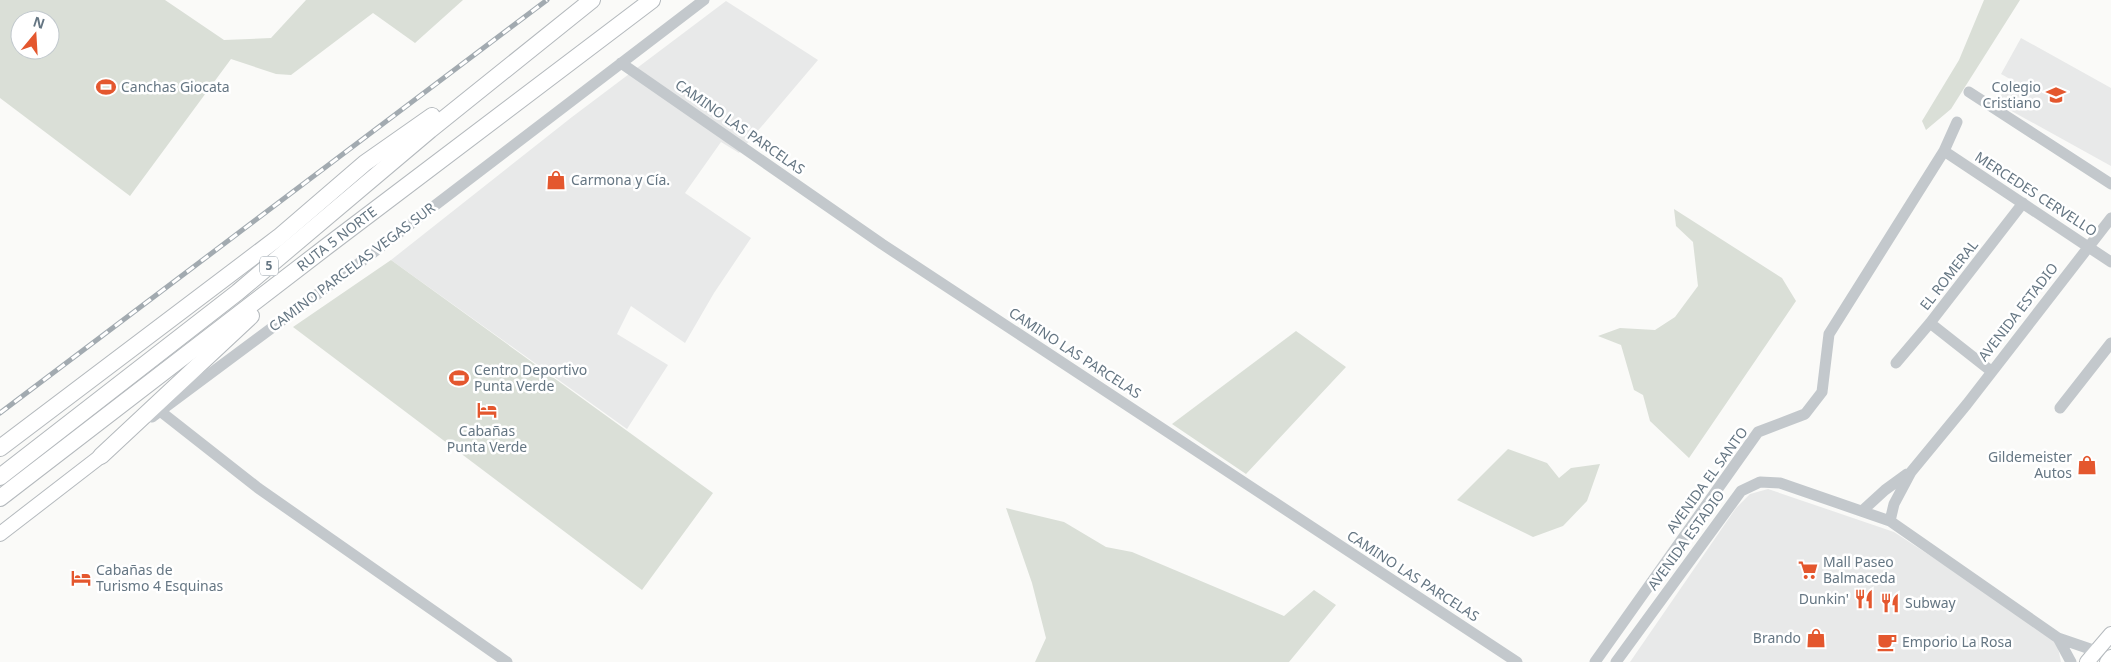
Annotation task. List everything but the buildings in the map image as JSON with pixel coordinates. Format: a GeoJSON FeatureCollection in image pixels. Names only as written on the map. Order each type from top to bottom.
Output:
{"type":"FeatureCollection","features":[{"type":"Feature","properties":{"kind":"highway","name":"RUTA 5 NORTE"},"geometry":{"type":"LineString","coordinates":[[0,477],[259,275],[430,130],[592,0]]}},
{"type":"Feature","properties":{"kind":"highway","name":"RUTA 5 NORTE"},"geometry":{"type":"LineString","coordinates":[[0,498],[326,247],[652,0]]}},
{"type":"Feature","properties":{"kind":"highway"},"geometry":{"type":"LineString","coordinates":[[0,448],[279,237],[365,164],[532,47]]}},
{"type":"Feature","properties":{"kind":"highway"},"geometry":{"type":"LineString","coordinates":[[101,456],[326,247]]}},
{"type":"Feature","properties":{"kind":"main road","name":"CAMINO PARCELAS VEGAS SUR"},"geometry":{"type":"LineString","coordinates":[[0,534],[101,456]]}},
{"type":"Feature","properties":{"kind":"main road"},"geometry":{"type":"LineString","coordinates":[[2091,657],[2111,634]]}},
{"type":"Feature","properties":{"kind":"main road"},"geometry":{"type":"LineString","coordinates":[[2107,662],[2111,657]]}},
{"type":"Feature","properties":{"kind":"street","name":"CAMINO PARCELAS VEGAS SUR"},"geometry":{"type":"LineString","coordinates":[[101,456],[704,0]]}},
{"type":"Feature","properties":{"kind":"street","name":"CAMINO LAS PARCELAS"},"geometry":{"type":"LineString","coordinates":[[621,63],[882,244],[1517,662]]}},
{"type":"Feature","properties":{"kind":"street"},"geometry":{"type":"LineString","coordinates":[[1969,92],[2111,184]]}},
{"type":"Feature","properties":{"kind":"street","name":"AVENIDA EL SANTO"},"geometry":{"type":"LineString","coordinates":[[1595,662],[1758,432],[1805,414],[1822,392],[1829,334],[1944,151],[1957,122]]}},
{"type":"Feature","properties":{"kind":"street","name":"MERCEDES CERVELLO"},"geometry":{"type":"LineString","coordinates":[[1944,151],[2111,262]]}},
{"type":"Feature","properties":{"kind":"street","name":"EL ROMERAL"},"geometry":{"type":"LineString","coordinates":[[1896,363],[1930,323],[2023,203]]}},
{"type":"Feature","properties":{"kind":"street","name":"AVENIDA ESTADIO"},"geometry":{"type":"LineString","coordinates":[[1890,521],[1898,495],[1911,472],[1968,404],[1991,371],[2111,218]]}},
{"type":"Feature","properties":{"kind":"street"},"geometry":{"type":"LineString","coordinates":[[1930,323],[1991,371]]}},
{"type":"Feature","properties":{"kind":"street"},"geometry":{"type":"LineString","coordinates":[[2060,408],[2110,347]]}},
{"type":"Feature","properties":{"kind":"street"},"geometry":{"type":"LineString","coordinates":[[160,411],[266,493],[507,662]]}},
{"type":"Feature","properties":{"kind":"street","name":"AVENIDA ESTADIO"},"geometry":{"type":"LineString","coordinates":[[1862,511],[1885,490],[1911,472]]}},
{"type":"Feature","properties":{"kind":"street","name":"AVENIDA ESTADIO"},"geometry":{"type":"LineString","coordinates":[[1616,662],[1741,491],[1760,482],[1780,483],[1890,521],[2058,638],[2091,657]]}},
{"type":"Feature","properties":{"kind":"street","name":"AVENIDA ESTADIO"},"geometry":{"type":"LineString","coordinates":[[2058,638],[2070,662]]}},
{"type":"Feature","properties":{"kind":"shaded area","name":"Canchas Giocata"},"geometry":{"type":"Polygon","coordinates":[[[0,0],[165,0],[224,40],[271,38],[306,0],[463,0],[415,43],[373,13],[291,75],[276,74],[231,59],[130,196],[0,98],[0,0]]]}},
{"type":"Feature","properties":{"kind":"shaded area"},"geometry":{"type":"Polygon","coordinates":[[[1984,0],[2020,0],[1951,109],[1926,130],[1922,121],[1959,60],[1984,0]]]}},
{"type":"Feature","properties":{"kind":"shaded area"},"geometry":{"type":"Polygon","coordinates":[[[726,1],[818,60],[739,153],[721,142],[685,193],[751,238],[714,293],[685,343],[631,306],[617,334],[668,365],[627,429],[391,260],[572,117],[726,1]]]}},
{"type":"Feature","properties":{"kind":"shaded area","name":"Colegio Cristiano"},"geometry":{"type":"Polygon","coordinates":[[[2021,38],[2111,88],[2111,166],[1997,103],[2010,79],[2001,74],[2021,38]]]}},
{"type":"Feature","properties":{"kind":"shaded area"},"geometry":{"type":"Polygon","coordinates":[[[1674,209],[1782,278],[1796,301],[1689,458],[1650,421],[1643,395],[1634,390],[1621,345],[1598,336],[1620,328],[1655,330],[1675,317],[1698,286],[1693,242],[1676,226],[1674,209]]]}},
{"type":"Feature","properties":{"kind":"shaded area","name":"Centro Deportivo Punta Verde"},"geometry":{"type":"Polygon","coordinates":[[[391,260],[713,493],[642,590],[293,327],[391,260]]]}},
{"type":"Feature","properties":{"kind":"shaded area"},"geometry":{"type":"Polygon","coordinates":[[[1296,331],[1346,367],[1246,474],[1172,424],[1296,331]]]}},
{"type":"Feature","properties":{"kind":"shaded area"},"geometry":{"type":"Polygon","coordinates":[[[1508,449],[1547,463],[1559,478],[1571,468],[1600,464],[1587,501],[1563,526],[1533,537],[1457,500],[1508,449]]]}},
{"type":"Feature","properties":{"kind":"shaded area","name":"Mall Paseo Balmaceda"},"geometry":{"type":"Polygon","coordinates":[[[1768,489],[1894,532],[2056,638],[2061,662],[1630,662],[1736,508],[1750,494],[1768,489]]]}},
{"type":"Feature","properties":{"kind":"shaded area"},"geometry":{"type":"Polygon","coordinates":[[[1006,508],[1064,522],[1106,547],[1132,552],[1284,616],[1314,590],[1336,605],[1289,662],[1035,662],[1046,638],[1032,583],[1006,508]]]}},
{"type":"Feature","properties":{"kind":"railway"},"geometry":{"type":"LineString","coordinates":[[0,413],[547,0]]}},
{"type":"Feature","properties":{"kind":"place","name":"Canchas Giocata"},"geometry":{"type":"Point","coordinates":[106,87]}},
{"type":"Feature","properties":{"kind":"place","name":"Colegio Cristiano"},"geometry":{"type":"Point","coordinates":[2056,95]}},
{"type":"Feature","properties":{"kind":"place","name":"Carmona y Cía."},"geometry":{"type":"Point","coordinates":[556,180]}},
{"type":"Feature","properties":{"kind":"place","name":"Centro Deportivo Punta Verde"},"geometry":{"type":"Point","coordinates":[459,378]}},
{"type":"Feature","properties":{"kind":"place","name":"Cabañas Punta Verde"},"geometry":{"type":"Point","coordinates":[487,410]}},
{"type":"Feature","properties":{"kind":"place","name":"Gildemeister Autos"},"geometry":{"type":"Point","coordinates":[2087,465]}},
{"type":"Feature","properties":{"kind":"place","name":"Mall Paseo Balmaceda"},"geometry":{"type":"Point","coordinates":[1808,570]}},
{"type":"Feature","properties":{"kind":"place","name":"Cabañas de Turismo 4 Esquinas"},"geometry":{"type":"Point","coordinates":[81,578]}},
{"type":"Feature","properties":{"kind":"place","name":"Dunkin'"},"geometry":{"type":"Point","coordinates":[1864,599]}},
{"type":"Feature","properties":{"kind":"place","name":"Subway"},"geometry":{"type":"Point","coordinates":[1890,603]}},
{"type":"Feature","properties":{"kind":"place","name":"Brando"},"geometry":{"type":"Point","coordinates":[1816,638]}},
{"type":"Feature","properties":{"kind":"place","name":"Emporio La Rosa"},"geometry":{"type":"Point","coordinates":[1887,642]}}]}
